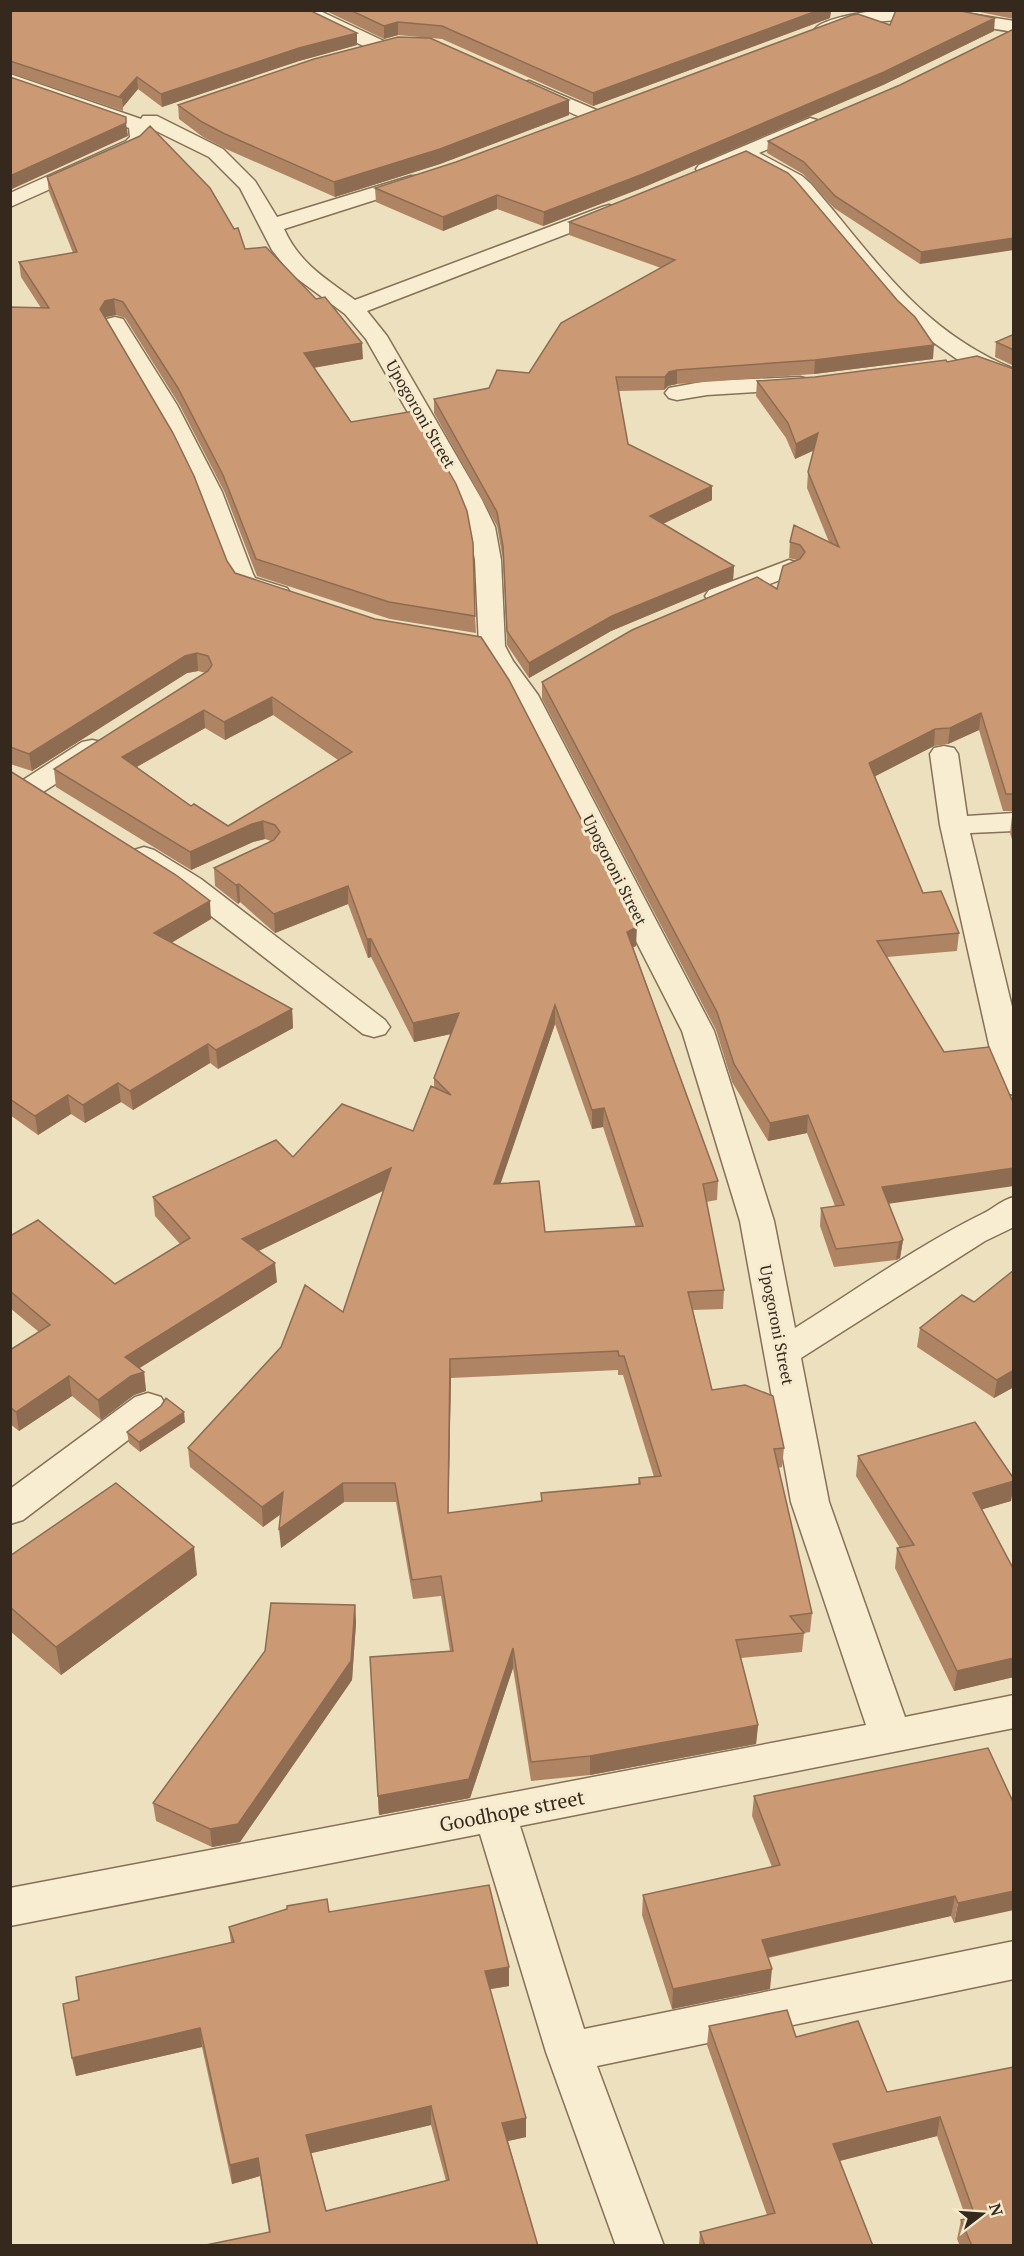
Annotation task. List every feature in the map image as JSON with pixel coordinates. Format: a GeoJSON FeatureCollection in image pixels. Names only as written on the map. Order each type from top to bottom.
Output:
{"type":"FeatureCollection","features":[{"type":"Feature","properties":{"kind":"street"},"geometry":{"type":"LineString","coordinates":[[302,10],[390,45],[347,55]]}},
{"type":"Feature","properties":{"kind":"street"},"geometry":{"type":"LineString","coordinates":[[806,35],[847,21],[908,13],[939,13],[1014,29]]}},
{"type":"Feature","properties":{"kind":"street"},"geometry":{"type":"LineString","coordinates":[[993,41],[1014,29]]}},
{"type":"Feature","properties":{"kind":"street"},"geometry":{"type":"LineString","coordinates":[[509,78],[594,116]]}},
{"type":"Feature","properties":{"kind":"street","name":"Upogoroni Street"},"geometry":{"type":"LineString","coordinates":[[10,80],[153,119],[216,153],[248,185],[283,250],[299,269],[353,309],[376,336],[470,500],[478,518],[488,560],[481,644],[533,690],[698,1031],[757,1221],[810,1502],[891,1737]]}},
{"type":"Feature","properties":{"kind":"street"},"geometry":{"type":"LineString","coordinates":[[572,124],[616,107]]}},
{"type":"Feature","properties":{"kind":"street"},"geometry":{"type":"LineString","coordinates":[[692,176],[827,117]]}},
{"type":"Feature","properties":{"kind":"street"},"geometry":{"type":"LineString","coordinates":[[10,201],[133,145],[153,119]]}},
{"type":"Feature","properties":{"kind":"street"},"geometry":{"type":"LineString","coordinates":[[745,152],[795,180],[804,188],[899,303],[944,342],[978,363],[1014,377]]}},
{"type":"Feature","properties":{"kind":"street"},"geometry":{"type":"LineString","coordinates":[[272,226],[437,174]]}},
{"type":"Feature","properties":{"kind":"street"},"geometry":{"type":"LineString","coordinates":[[353,309],[630,203]]}},
{"type":"Feature","properties":{"kind":"street"},"geometry":{"type":"LineString","coordinates":[[115,324],[165,405],[210,492],[240,575],[246,583],[300,601]]}},
{"type":"Feature","properties":{"kind":"street"},"geometry":{"type":"LineString","coordinates":[[947,366],[978,363]]}},
{"type":"Feature","properties":{"kind":"street"},"geometry":{"type":"LineString","coordinates":[[677,393],[707,388],[821,382]]}},
{"type":"Feature","properties":{"kind":"street"},"geometry":{"type":"LineString","coordinates":[[700,604],[789,568]]}},
{"type":"Feature","properties":{"kind":"street"},"geometry":{"type":"LineString","coordinates":[[22,779],[111,736]]}},
{"type":"Feature","properties":{"kind":"street"},"geometry":{"type":"LineString","coordinates":[[944,754],[954,825],[1014,1085]]}},
{"type":"Feature","properties":{"kind":"street"},"geometry":{"type":"LineString","coordinates":[[22,779],[62,804]]}},
{"type":"Feature","properties":{"kind":"street"},"geometry":{"type":"LineString","coordinates":[[954,825],[1014,822]]}},
{"type":"Feature","properties":{"kind":"street"},"geometry":{"type":"LineString","coordinates":[[122,842],[190,885],[374,1027]]}},
{"type":"Feature","properties":{"kind":"street"},"geometry":{"type":"LineString","coordinates":[[190,885],[222,870]]}},
{"type":"Feature","properties":{"kind":"street"},"geometry":{"type":"LineString","coordinates":[[782,1353],[974,1233],[1003,1218],[1014,1209]]}},
{"type":"Feature","properties":{"kind":"street"},"geometry":{"type":"LineString","coordinates":[[10,1510],[148,1406]]}},
{"type":"Feature","properties":{"kind":"street","name":"Goodhope street"},"geometry":{"type":"LineString","coordinates":[[10,1907],[891,1737],[1014,1711]]}},
{"type":"Feature","properties":{"kind":"street"},"geometry":{"type":"LineString","coordinates":[[495,1814],[569,2052],[640,2246]]}},
{"type":"Feature","properties":{"kind":"street"},"geometry":{"type":"LineString","coordinates":[[569,2052],[1014,1960]]}},
{"type":"Feature","properties":{"kind":"building"},"geometry":{"type":"Polygon","coordinates":[[[18,10],[309,10],[357,33],[299,48],[161,94],[137,77],[120,96],[122,98],[10,61],[10,12],[18,10]]]}},
{"type":"Feature","properties":{"kind":"building"},"geometry":{"type":"Polygon","coordinates":[[[350,10],[819,10],[593,93],[442,26],[398,22],[384,26],[350,10]]]}},
{"type":"Feature","properties":{"kind":"building"},"geometry":{"type":"Polygon","coordinates":[[[896,10],[956,10],[995,18],[884,72],[643,174],[544,212],[497,195],[443,217],[375,188],[456,162],[852,15],[858,14],[890,25],[896,10]]]}},
{"type":"Feature","properties":{"kind":"building"},"geometry":{"type":"Polygon","coordinates":[[[1014,29],[1014,238],[921,252],[835,196],[804,162],[768,141],[900,85],[1014,29]]]}},
{"type":"Feature","properties":{"kind":"building"},"geometry":{"type":"Polygon","coordinates":[[[398,37],[430,38],[569,100],[440,149],[334,182],[225,134],[202,122],[178,105],[314,59],[398,37]]]}},
{"type":"Feature","properties":{"kind":"building"},"geometry":{"type":"Polygon","coordinates":[[[10,77],[126,117],[126,123],[10,176],[10,77]]]}},
{"type":"Feature","properties":{"kind":"building"},"geometry":{"type":"Polygon","coordinates":[[[150,126],[210,188],[234,229],[238,228],[245,249],[266,247],[316,299],[325,297],[362,343],[304,353],[351,422],[414,411],[456,484],[467,511],[473,543],[475,616],[389,602],[256,559],[223,475],[178,388],[123,302],[114,299],[105,301],[100,309],[173,433],[194,476],[227,561],[235,573],[375,619],[481,637],[509,680],[637,927],[627,932],[718,1181],[703,1184],[724,1290],[688,1292],[712,1390],[745,1385],[773,1396],[784,1448],[774,1449],[812,1613],[790,1616],[804,1633],[736,1640],[758,1725],[590,1756],[531,1762],[513,1648],[469,1779],[378,1796],[370,1657],[453,1651],[441,1576],[412,1580],[395,1483],[343,1483],[279,1529],[283,1492],[262,1507],[188,1448],[281,1347],[305,1285],[343,1312],[391,1168],[242,1239],[275,1263],[125,1357],[144,1372],[131,1376],[98,1400],[69,1376],[16,1412],[10,1407],[10,1350],[50,1325],[10,1291],[10,1236],[38,1220],[115,1284],[190,1238],[153,1197],[276,1140],[293,1157],[342,1104],[413,1131],[431,1086],[451,1095],[434,1078],[459,1013],[413,1023],[371,939],[367,939],[348,886],[274,914],[239,884],[236,885],[214,868],[274,840],[280,832],[275,825],[263,821],[252,824],[190,852],[54,769],[208,671],[212,665],[208,656],[197,653],[185,656],[29,754],[10,747],[10,307],[49,308],[19,262],[77,252],[47,177],[140,136],[150,126]],[[272,697],[224,722],[204,710],[122,757],[191,806],[194,804],[228,826],[352,752],[272,697]],[[555,1005],[494,1184],[539,1181],[545,1232],[643,1226],[604,1108],[592,1110],[555,1005]],[[618,1351],[450,1359],[448,1513],[542,1501],[541,1493],[640,1484],[639,1478],[661,1476],[624,1356],[619,1356],[618,1351]]]}},
{"type":"Feature","properties":{"kind":"building"},"geometry":{"type":"Polygon","coordinates":[[[746,151],[788,173],[796,181],[897,300],[915,317],[934,345],[815,360],[677,370],[669,372],[665,377],[616,377],[628,444],[712,486],[650,516],[734,566],[612,616],[529,663],[507,631],[503,546],[497,512],[434,399],[489,388],[497,370],[529,373],[561,323],[675,260],[569,222],[746,151]]]}},
{"type":"Feature","properties":{"kind":"building"},"geometry":{"type":"Polygon","coordinates":[[[1014,336],[1014,350],[996,342],[1014,336]]]}},
{"type":"Feature","properties":{"kind":"building"},"geometry":{"type":"Polygon","coordinates":[[[977,356],[1014,369],[1014,794],[1006,794],[981,713],[950,728],[935,729],[869,763],[923,893],[941,891],[959,933],[877,941],[944,1052],[989,1047],[1012,1100],[1014,1100],[1014,1168],[882,1187],[903,1240],[836,1249],[821,1208],[844,1205],[808,1115],[770,1123],[734,1064],[717,1012],[542,682],[632,630],[757,577],[777,589],[783,566],[800,559],[805,552],[800,545],[790,542],[794,525],[839,547],[808,472],[818,433],[796,444],[788,423],[757,381],[815,377],[946,360],[947,362],[977,356]]]}},
{"type":"Feature","properties":{"kind":"building"},"geometry":{"type":"Polygon","coordinates":[[[10,771],[176,875],[210,901],[154,933],[292,1009],[216,1050],[208,1044],[130,1091],[118,1083],[83,1105],[68,1095],[35,1116],[10,1099],[10,771]]]}},
{"type":"Feature","properties":{"kind":"building"},"geometry":{"type":"Polygon","coordinates":[[[1014,1270],[1014,1370],[997,1380],[920,1328],[962,1295],[974,1302],[1014,1270]]]}},
{"type":"Feature","properties":{"kind":"building"},"geometry":{"type":"Polygon","coordinates":[[[166,1398],[184,1412],[139,1442],[127,1432],[161,1406],[166,1398]]]}},
{"type":"Feature","properties":{"kind":"building"},"geometry":{"type":"Polygon","coordinates":[[[975,1422],[1014,1479],[1014,1481],[973,1493],[1014,1570],[1014,1658],[957,1671],[897,1548],[914,1545],[858,1456],[975,1422]]]}},
{"type":"Feature","properties":{"kind":"building"},"geometry":{"type":"Polygon","coordinates":[[[116,1483],[194,1547],[56,1647],[10,1607],[10,1556],[116,1483]]]}},
{"type":"Feature","properties":{"kind":"building"},"geometry":{"type":"Polygon","coordinates":[[[271,1603],[355,1605],[351,1661],[238,1824],[210,1829],[153,1803],[265,1651],[271,1603]]]}},
{"type":"Feature","properties":{"kind":"building"},"geometry":{"type":"Polygon","coordinates":[[[988,1748],[1014,1804],[1014,1891],[958,1903],[955,1896],[762,1940],[772,1969],[673,1989],[643,1895],[780,1865],[754,1796],[988,1748]]]}},
{"type":"Feature","properties":{"kind":"building"},"geometry":{"type":"Polygon","coordinates":[[[489,1885],[509,1967],[485,1971],[526,2118],[502,2123],[538,2246],[201,2246],[270,2232],[258,2158],[230,2165],[200,2028],[72,2058],[63,2004],[79,2000],[76,1977],[234,1942],[229,1927],[287,1909],[287,1906],[327,1899],[329,1912],[489,1885]],[[431,2106],[306,2135],[326,2211],[449,2180],[431,2106]]]}},
{"type":"Feature","properties":{"kind":"building"},"geometry":{"type":"Polygon","coordinates":[[[787,2010],[796,2037],[858,2021],[887,2092],[1014,2067],[1014,2246],[972,2246],[961,2220],[975,2216],[940,2117],[833,2144],[873,2246],[705,2246],[700,2232],[775,2213],[709,2026],[787,2010]]]}}]}
